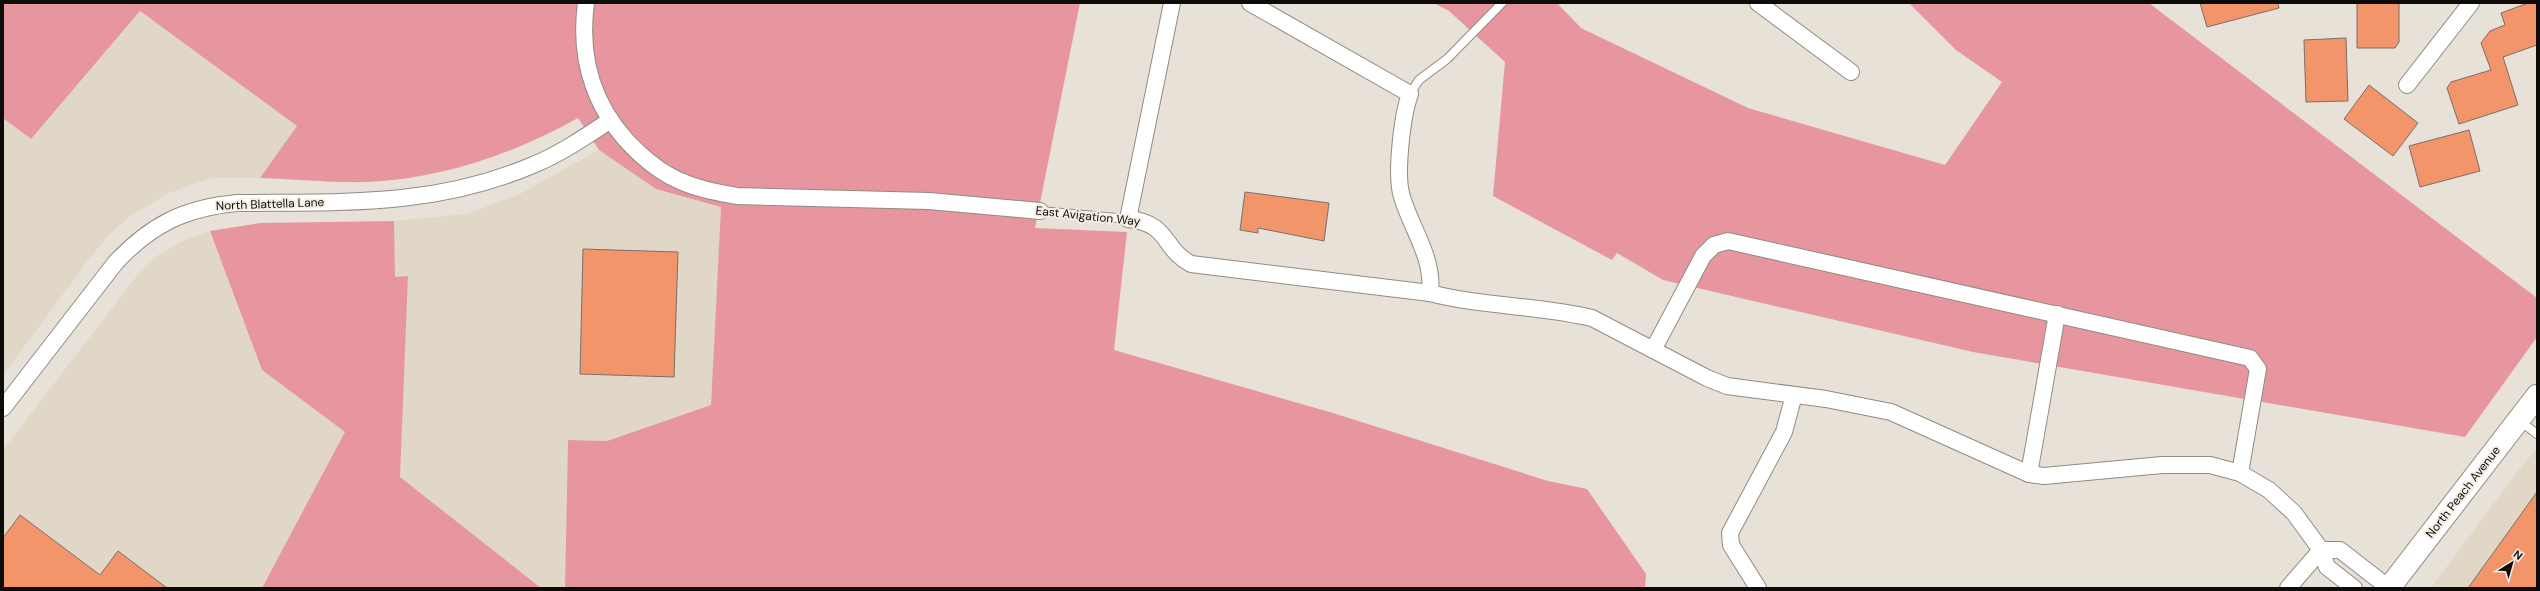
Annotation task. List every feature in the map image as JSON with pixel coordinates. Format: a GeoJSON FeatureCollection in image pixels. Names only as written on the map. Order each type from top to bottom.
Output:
{"type":"FeatureCollection","features":[{"type":"Feature","properties":{"kind":"main road","name":"North Peach Avenue"},"geometry":{"type":"LineString","coordinates":[[2389,588],[2537,396]]}},
{"type":"Feature","properties":{"kind":"street","name":"East Avigation Way"},"geometry":{"type":"LineString","coordinates":[[586,3],[583,26],[584,53],[589,77],[610,121],[628,143],[652,165],[676,180],[705,191],[771,197],[929,201],[1040,211]]}},
{"type":"Feature","properties":{"kind":"street"},"geometry":{"type":"LineString","coordinates":[[1128,219],[1172,3]]}},
{"type":"Feature","properties":{"kind":"street"},"geometry":{"type":"LineString","coordinates":[[1250,3],[1410,94],[1398,182],[1402,197],[1429,265],[1431,278],[1430,293]]}},
{"type":"Feature","properties":{"kind":"street"},"geometry":{"type":"LineString","coordinates":[[1758,3],[1851,72]]}},
{"type":"Feature","properties":{"kind":"street"},"geometry":{"type":"LineString","coordinates":[[2407,85],[2471,3]]}},
{"type":"Feature","properties":{"kind":"street","name":"North Blattella Lane"},"geometry":{"type":"LineString","coordinates":[[3,408],[116,262],[137,241],[170,219],[221,204],[385,201],[451,192],[492,180],[534,165],[610,121]]}},
{"type":"Feature","properties":{"kind":"street","name":"East Avigation Way"},"geometry":{"type":"LineString","coordinates":[[1128,219],[1145,220],[1161,232],[1180,258],[1191,264],[1430,293],[1466,302],[1572,314],[1592,318],[1707,378],[1726,386],[1794,395],[1891,412],[2029,474],[2044,476],[2162,465],[2210,465],[2240,474],[2269,490],[2294,513],[2321,550],[2327,567],[2354,588]]}},
{"type":"Feature","properties":{"kind":"street"},"geometry":{"type":"LineString","coordinates":[[1653,350],[1703,256],[1714,245],[1728,241],[2250,358],[2258,368],[2240,474]]}},
{"type":"Feature","properties":{"kind":"street"},"geometry":{"type":"LineString","coordinates":[[2029,474],[2057,314]]}},
{"type":"Feature","properties":{"kind":"street"},"geometry":{"type":"LineString","coordinates":[[1758,588],[1731,544],[1730,533],[1784,432],[1794,395]]}},
{"type":"Feature","properties":{"kind":"street"},"geometry":{"type":"LineString","coordinates":[[2288,588],[2321,550],[2340,550],[2389,588]]}},
{"type":"Feature","properties":{"kind":"lane"},"geometry":{"type":"LineString","coordinates":[[1410,94],[1419,80],[1447,59],[1502,3]]}},
{"type":"Feature","properties":{"kind":"lane","name":"East Avigation Way"},"geometry":{"type":"LineString","coordinates":[[1040,211],[1128,219]]}},
{"type":"Feature","properties":{"kind":"lane"},"geometry":{"type":"LineString","coordinates":[[2519,420],[2537,434]]}},
{"type":"Feature","properties":{"kind":"shaded area"},"geometry":{"type":"Polygon","coordinates":[[[3,3],[1080,3],[1035,228],[1127,232],[1114,350],[1333,413],[1548,481],[1587,489],[1646,574],[1645,588],[565,588],[568,440],[607,441],[711,405],[721,207],[656,189],[599,150],[578,118],[528,143],[502,153],[450,170],[422,176],[367,182],[260,178],[297,126],[140,11],[31,139],[3,118],[3,3]]]}},
{"type":"Feature","properties":{"kind":"shaded area"},"geometry":{"type":"Polygon","coordinates":[[[1434,3],[1557,3],[1581,28],[1748,108],[1945,165],[2002,82],[1956,50],[1909,3],[2149,3],[2537,298],[2537,337],[2465,437],[1973,352],[1663,280],[1617,253],[1612,260],[1493,196],[1505,62],[1449,11],[1434,3]]]}},
{"type":"Feature","properties":{"kind":"shaded area"},"geometry":{"type":"Polygon","coordinates":[[[140,11],[298,127],[260,178],[213,178],[167,194],[129,217],[111,233],[92,255],[3,375],[3,118],[31,139],[140,11]]]}},
{"type":"Feature","properties":{"kind":"shaded area"},"geometry":{"type":"Polygon","coordinates":[[[599,150],[656,189],[721,207],[711,405],[607,441],[568,440],[565,588],[541,588],[400,477],[408,277],[395,277],[394,221],[467,214],[520,194],[599,150]]]}},
{"type":"Feature","properties":{"kind":"shaded area"},"geometry":{"type":"Polygon","coordinates":[[[394,221],[395,277],[408,276],[400,477],[541,588],[262,588],[345,432],[262,370],[210,231],[260,223],[394,221]]]}},
{"type":"Feature","properties":{"kind":"shaded area"},"geometry":{"type":"Polygon","coordinates":[[[210,231],[262,370],[346,432],[262,588],[3,588],[3,450],[136,277],[158,255],[187,239],[210,231]]]}},
{"type":"Feature","properties":{"kind":"shaded area"},"geometry":{"type":"Polygon","coordinates":[[[2537,448],[2537,588],[2431,588],[2518,471],[2537,448]]]}},
{"type":"Feature","properties":{"kind":"building"},"geometry":{"type":"Polygon","coordinates":[[[2200,3],[2278,3],[2279,8],[2207,27],[2200,3]]]}},
{"type":"Feature","properties":{"kind":"building"},"geometry":{"type":"Polygon","coordinates":[[[2357,3],[2399,3],[2399,42],[2395,48],[2357,48],[2357,3]]]}},
{"type":"Feature","properties":{"kind":"building"},"geometry":{"type":"Polygon","coordinates":[[[2528,3],[2537,3],[2537,45],[2503,57],[2518,105],[2459,124],[2447,88],[2451,82],[2491,70],[2481,43],[2490,31],[2505,25],[2501,13],[2528,3]]]}},
{"type":"Feature","properties":{"kind":"building"},"geometry":{"type":"Polygon","coordinates":[[[2346,38],[2348,101],[2306,102],[2304,40],[2346,38]]]}},
{"type":"Feature","properties":{"kind":"building"},"geometry":{"type":"Polygon","coordinates":[[[2369,85],[2418,123],[2393,156],[2344,119],[2369,85]]]}},
{"type":"Feature","properties":{"kind":"building"},"geometry":{"type":"Polygon","coordinates":[[[2469,130],[2480,171],[2420,187],[2409,146],[2469,130]]]}},
{"type":"Feature","properties":{"kind":"building"},"geometry":{"type":"Polygon","coordinates":[[[1245,192],[1329,203],[1324,241],[1258,228],[1258,233],[1240,230],[1245,192]]]}},
{"type":"Feature","properties":{"kind":"building"},"geometry":{"type":"Polygon","coordinates":[[[583,249],[678,252],[674,377],[580,374],[583,249]]]}},
{"type":"Feature","properties":{"kind":"building"},"geometry":{"type":"Polygon","coordinates":[[[2537,492],[2537,588],[2468,588],[2537,492]]]}},
{"type":"Feature","properties":{"kind":"building"},"geometry":{"type":"Polygon","coordinates":[[[20,515],[100,575],[118,551],[167,588],[3,588],[3,538],[20,515]]]}}]}
